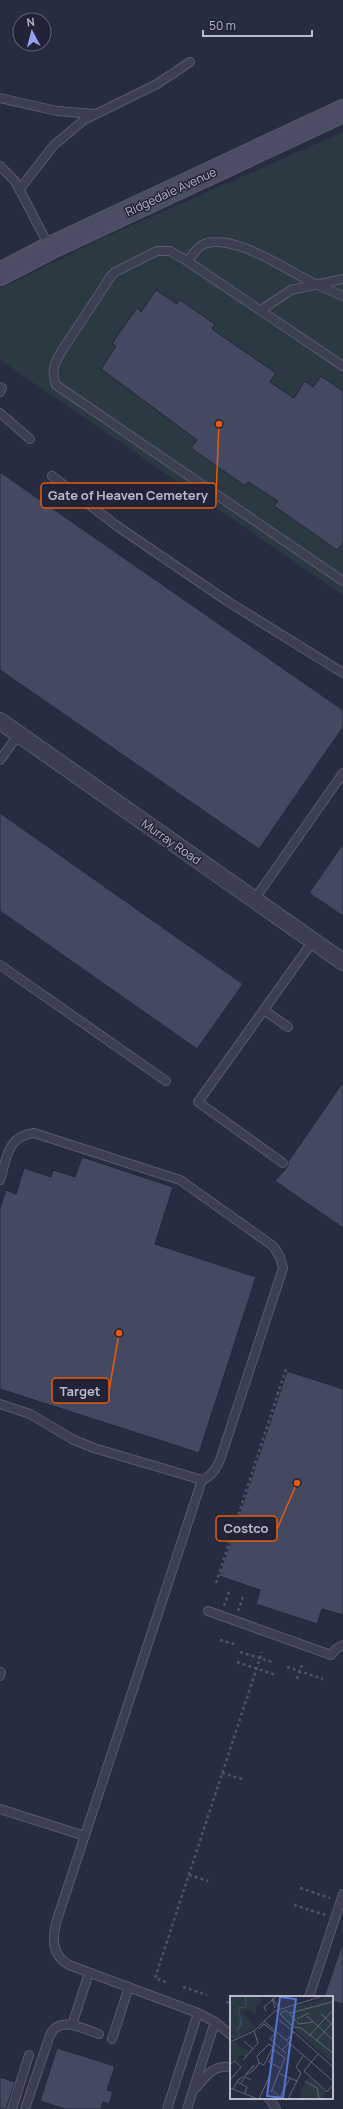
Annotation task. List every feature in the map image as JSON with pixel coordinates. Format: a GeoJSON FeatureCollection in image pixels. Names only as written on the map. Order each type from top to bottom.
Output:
{"type":"FeatureCollection","features":[{"type":"Feature","properties":{"kind":"main road","name":"Ridgedale Avenue"},"geometry":{"type":"LineString","coordinates":[[0,274],[50,248],[343,111]]}},
{"type":"Feature","properties":{"kind":"street","name":"Murray Road"},"geometry":{"type":"LineString","coordinates":[[0,721],[343,962]]}},
{"type":"Feature","properties":{"kind":"lane"},"geometry":{"type":"LineString","coordinates":[[19,190],[54,145],[84,120],[157,84],[190,62]]}},
{"type":"Feature","properties":{"kind":"lane"},"geometry":{"type":"LineString","coordinates":[[0,98],[57,111],[96,114]]}},
{"type":"Feature","properties":{"kind":"lane"},"geometry":{"type":"LineString","coordinates":[[0,166],[19,190],[50,248]]}},
{"type":"Feature","properties":{"kind":"lane"},"geometry":{"type":"LineString","coordinates":[[187,261],[202,245],[213,242],[219,243],[264,255],[314,284],[343,296]]}},
{"type":"Feature","properties":{"kind":"lane"},"geometry":{"type":"LineString","coordinates":[[343,366],[187,261],[170,251],[158,251],[115,272],[92,304],[54,364],[52,374],[56,385],[343,581]]}},
{"type":"Feature","properties":{"kind":"lane"},"geometry":{"type":"LineString","coordinates":[[261,310],[291,290],[343,279]]}},
{"type":"Feature","properties":{"kind":"lane"},"geometry":{"type":"LineString","coordinates":[[0,387],[2,388],[0,392]]}},
{"type":"Feature","properties":{"kind":"lane"},"geometry":{"type":"LineString","coordinates":[[0,413],[30,439]]}},
{"type":"Feature","properties":{"kind":"lane"},"geometry":{"type":"LineString","coordinates":[[52,476],[117,526],[226,601],[343,673]]}},
{"type":"Feature","properties":{"kind":"lane"},"geometry":{"type":"LineString","coordinates":[[0,760],[19,734]]}},
{"type":"Feature","properties":{"kind":"lane"},"geometry":{"type":"LineString","coordinates":[[254,900],[343,773]]}},
{"type":"Feature","properties":{"kind":"lane"},"geometry":{"type":"LineString","coordinates":[[283,1163],[198,1102],[313,941]]}},
{"type":"Feature","properties":{"kind":"lane"},"geometry":{"type":"LineString","coordinates":[[0,965],[166,1081]]}},
{"type":"Feature","properties":{"kind":"lane"},"geometry":{"type":"LineString","coordinates":[[264,1010],[288,1027]]}},
{"type":"Feature","properties":{"kind":"lane"},"geometry":{"type":"LineString","coordinates":[[0,1180],[13,1141],[23,1134],[34,1133],[180,1180],[273,1246],[280,1257],[283,1268],[220,1460],[214,1472],[202,1480],[56,1923],[53,1943],[57,1954],[63,1961],[89,1973],[198,2013],[215,2022],[230,2034]]}},
{"type":"Feature","properties":{"kind":"lane"},"geometry":{"type":"LineString","coordinates":[[0,1404],[30,1414],[74,1440],[94,1448],[202,1480]]}},
{"type":"Feature","properties":{"kind":"lane"},"geometry":{"type":"LineString","coordinates":[[208,1611],[331,1655],[336,1649],[343,1645]]}},
{"type":"Feature","properties":{"kind":"lane"},"geometry":{"type":"LineString","coordinates":[[0,1809],[85,1836]]}},
{"type":"Feature","properties":{"kind":"lane"},"geometry":{"type":"LineString","coordinates":[[308,1996],[343,1894]]}},
{"type":"Feature","properties":{"kind":"lane"},"geometry":{"type":"LineString","coordinates":[[72,2025],[89,1973]]}},
{"type":"Feature","properties":{"kind":"lane"},"geometry":{"type":"LineString","coordinates":[[112,2039],[129,1987]]}},
{"type":"Feature","properties":{"kind":"lane"},"geometry":{"type":"LineString","coordinates":[[167,2109],[198,2013]]}},
{"type":"Feature","properties":{"kind":"lane"},"geometry":{"type":"LineString","coordinates":[[187,2109],[194,2092],[215,2022]]}},
{"type":"Feature","properties":{"kind":"lane"},"geometry":{"type":"LineString","coordinates":[[25,2109],[53,2030],[60,2025],[72,2025],[99,2034]]}},
{"type":"Feature","properties":{"kind":"lane"},"geometry":{"type":"LineString","coordinates":[[12,2109],[29,2055]]}},
{"type":"Feature","properties":{"kind":"lane"},"geometry":{"type":"LineString","coordinates":[[194,2092],[212,2070],[230,2067]]}},
{"type":"Feature","properties":{"kind":"lane"},"geometry":{"type":"LineString","coordinates":[[270,2099],[276,2109]]}},
{"type":"Feature","properties":{"kind":"path"},"geometry":{"type":"LineString","coordinates":[[216,1583],[286,1369]]}},
{"type":"Feature","properties":{"kind":"path"},"geometry":{"type":"LineString","coordinates":[[226,1600],[230,1589]]}},
{"type":"Feature","properties":{"kind":"path"},"geometry":{"type":"LineString","coordinates":[[240,1605],[244,1594]]}},
{"type":"Feature","properties":{"kind":"path"},"geometry":{"type":"LineString","coordinates":[[220,1640],[234,1644]]}},
{"type":"Feature","properties":{"kind":"path"},"geometry":{"type":"LineString","coordinates":[[240,1652],[272,1662]]}},
{"type":"Feature","properties":{"kind":"path"},"geometry":{"type":"LineString","coordinates":[[166,1982],[155,1978],[262,1652]]}},
{"type":"Feature","properties":{"kind":"path"},"geometry":{"type":"LineString","coordinates":[[237,1662],[276,1675]]}},
{"type":"Feature","properties":{"kind":"path"},"geometry":{"type":"LineString","coordinates":[[297,1679],[303,1662]]}},
{"type":"Feature","properties":{"kind":"path"},"geometry":{"type":"LineString","coordinates":[[287,1667],[323,1679]]}},
{"type":"Feature","properties":{"kind":"path"},"geometry":{"type":"LineString","coordinates":[[222,1773],[242,1779]]}},
{"type":"Feature","properties":{"kind":"path"},"geometry":{"type":"LineString","coordinates":[[188,1875],[208,1881]]}},
{"type":"Feature","properties":{"kind":"path"},"geometry":{"type":"LineString","coordinates":[[300,1888],[334,1899]]}},
{"type":"Feature","properties":{"kind":"path"},"geometry":{"type":"LineString","coordinates":[[294,1905],[329,1916]]}},
{"type":"Feature","properties":{"kind":"path"},"geometry":{"type":"LineString","coordinates":[[183,1987],[207,1995]]}},
{"type":"Feature","properties":{"kind":"path"},"geometry":{"type":"LineString","coordinates":[[226,2002],[230,2003]]}},
{"type":"Feature","properties":{"kind":"shaded area"},"geometry":{"type":"Polygon","coordinates":[[[343,132],[343,595],[0,360],[0,289],[96,241],[343,132]]]}},
{"type":"Feature","properties":{"kind":"building"},"geometry":{"type":"Polygon","coordinates":[[[156,290],[177,304],[180,300],[215,324],[212,329],[276,373],[270,382],[294,398],[305,381],[313,387],[321,376],[343,391],[343,543],[337,550],[274,506],[278,501],[248,482],[245,486],[191,448],[197,440],[101,369],[116,346],[112,343],[137,308],[141,312],[156,290]]]}},
{"type":"Feature","properties":{"kind":"building"},"geometry":{"type":"Polygon","coordinates":[[[0,472],[343,710],[343,727],[259,849],[0,670],[0,472]]]}},
{"type":"Feature","properties":{"kind":"building"},"geometry":{"type":"Polygon","coordinates":[[[0,813],[243,984],[197,1049],[0,911],[0,813]]]}},
{"type":"Feature","properties":{"kind":"building"},"geometry":{"type":"Polygon","coordinates":[[[343,844],[343,916],[309,893],[343,844]]]}},
{"type":"Feature","properties":{"kind":"building"},"geometry":{"type":"Polygon","coordinates":[[[343,1082],[343,1228],[275,1181],[288,1166],[288,1162],[343,1082]]]}},
{"type":"Feature","properties":{"kind":"building"},"geometry":{"type":"Polygon","coordinates":[[[82,1157],[173,1187],[155,1244],[256,1277],[199,1453],[0,1389],[0,1208],[6,1190],[16,1194],[24,1168],[51,1177],[53,1170],[75,1177],[82,1157]]]}},
{"type":"Feature","properties":{"kind":"building"},"geometry":{"type":"Polygon","coordinates":[[[287,1371],[343,1389],[343,1615],[322,1609],[317,1624],[256,1604],[260,1590],[219,1576],[287,1371]]]}},
{"type":"Feature","properties":{"kind":"building"},"geometry":{"type":"Polygon","coordinates":[[[341,1947],[343,1947],[343,2004],[333,2001],[333,1996],[324,1996],[341,1947]]]}},
{"type":"Feature","properties":{"kind":"building"},"geometry":{"type":"Polygon","coordinates":[[[57,2048],[115,2066],[107,2090],[113,2092],[109,2104],[103,2102],[101,2109],[65,2109],[40,2101],[57,2048]]]}},
{"type":"Feature","properties":{"kind":"building"},"geometry":{"type":"Polygon","coordinates":[[[0,2077],[15,2082],[6,2109],[0,2109],[0,2077]]]}},
{"type":"Feature","properties":{"kind":"place","name":"Gate of Heaven Cemetery"},"geometry":{"type":"Point","coordinates":[219,424]}},
{"type":"Feature","properties":{"kind":"place","name":"Target"},"geometry":{"type":"Point","coordinates":[119,1333]}},
{"type":"Feature","properties":{"kind":"place","name":"Costco"},"geometry":{"type":"Point","coordinates":[297,1483]}}]}
